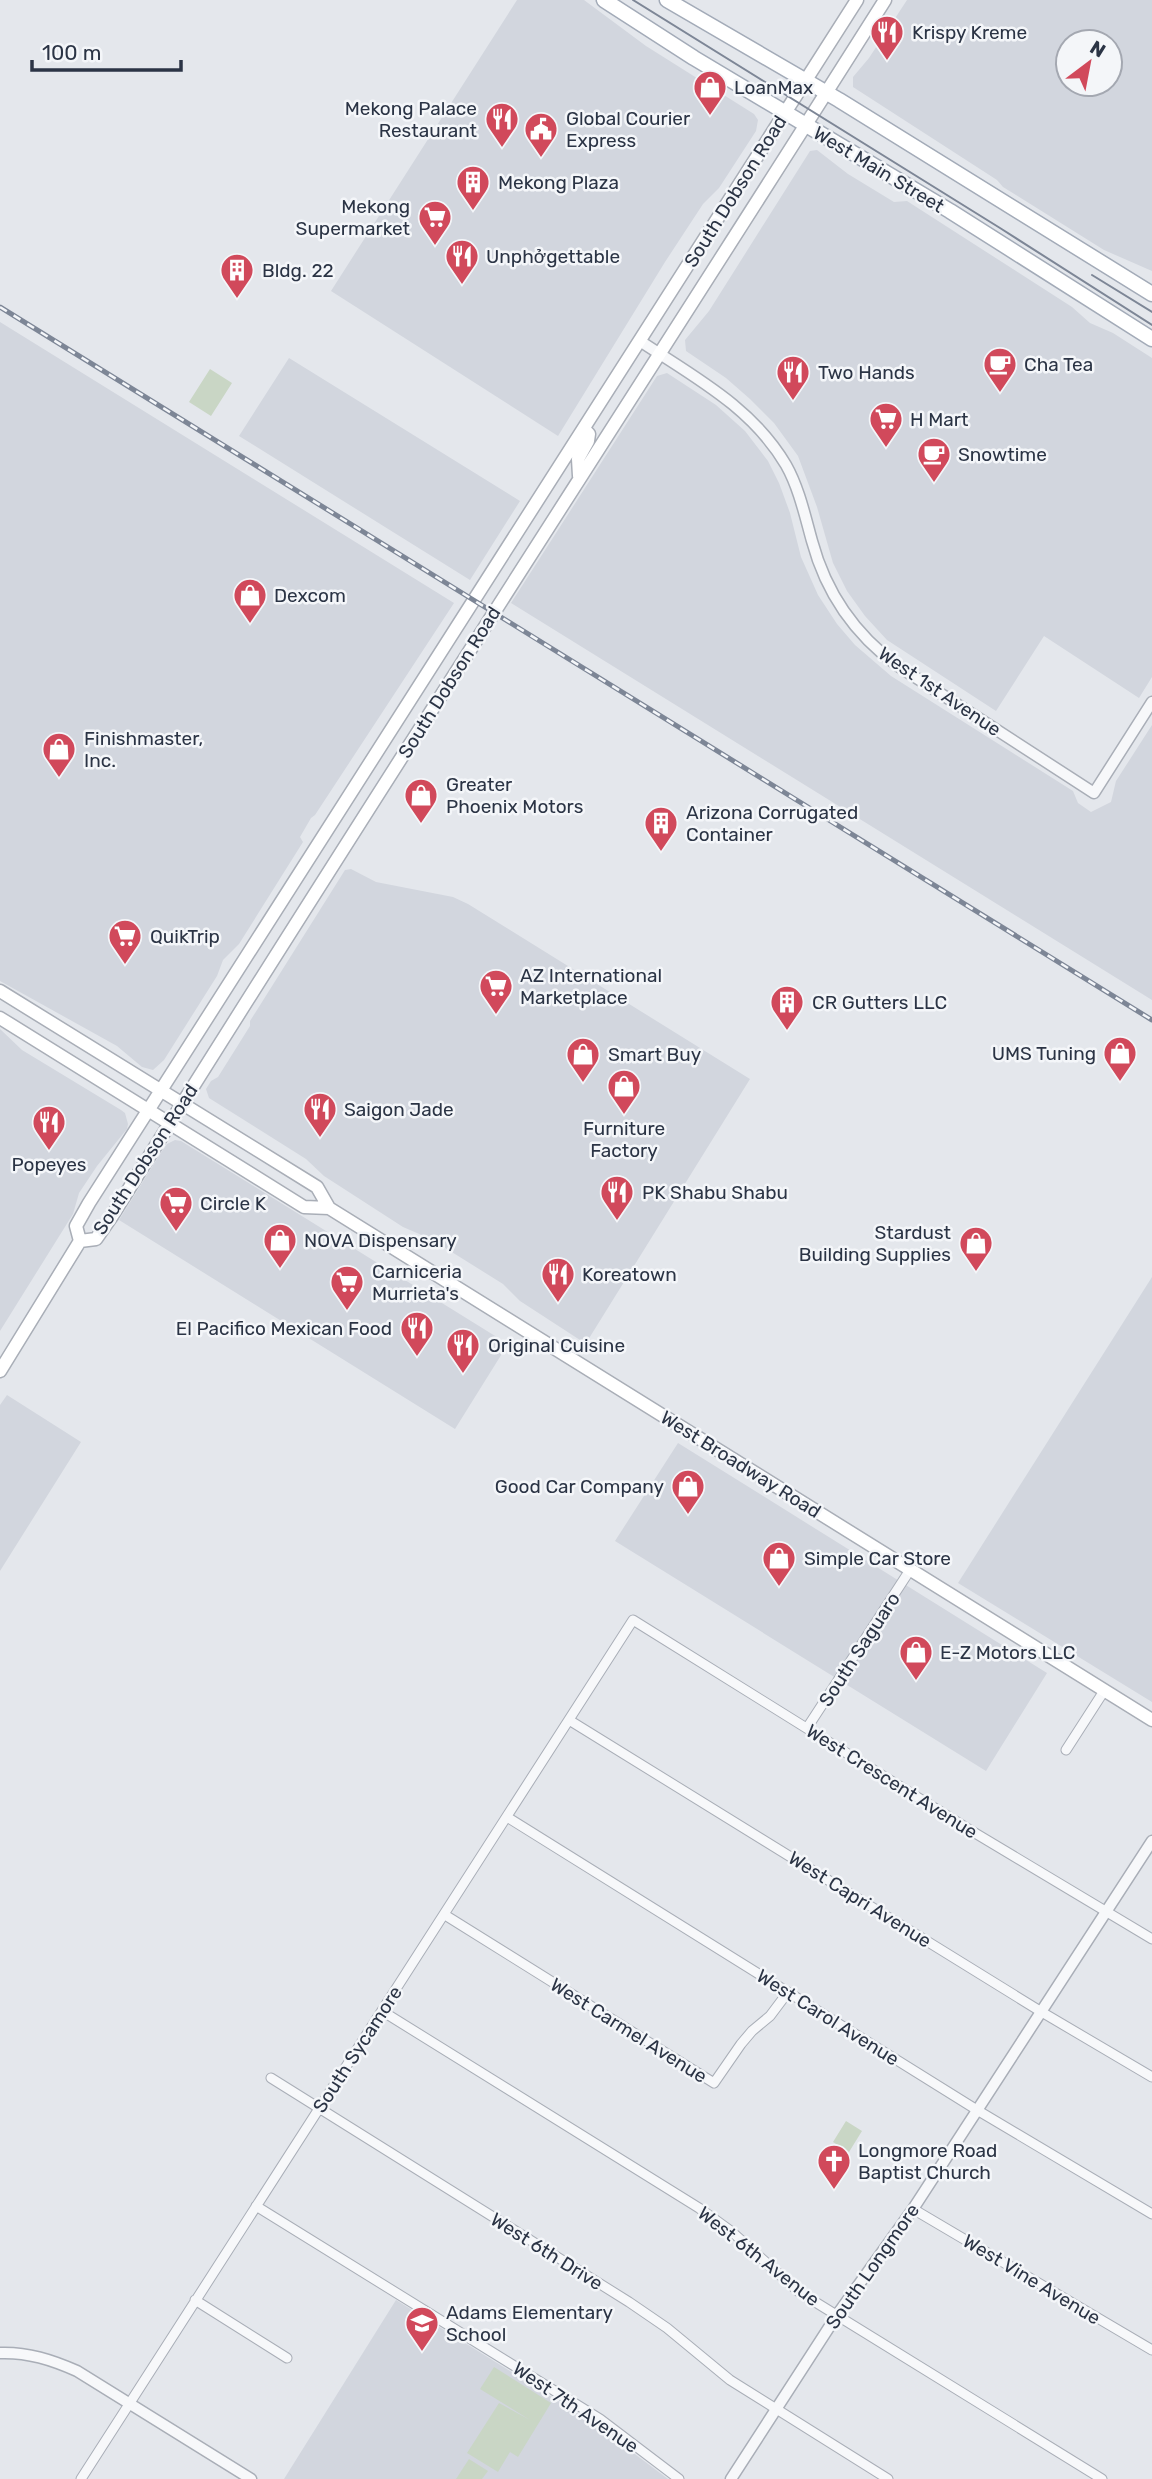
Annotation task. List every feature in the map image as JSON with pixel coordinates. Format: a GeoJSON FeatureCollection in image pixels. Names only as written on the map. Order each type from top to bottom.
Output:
{"type":"FeatureCollection","features":[{"type":"Feature","properties":{"kind":"main road","name":"West Main Street"},"geometry":{"type":"LineString","coordinates":[[604,0],[950,211],[1152,339]]}},
{"type":"Feature","properties":{"kind":"main road","name":"West Main Street"},"geometry":{"type":"LineString","coordinates":[[667,0],[827,93],[1152,294]]}},
{"type":"Feature","properties":{"kind":"main road","name":"South Dobson Road"},"geometry":{"type":"LineString","coordinates":[[0,1371],[80,1241],[76,1226],[857,0]]}},
{"type":"Feature","properties":{"kind":"main road","name":"South Dobson Road"},"geometry":{"type":"LineString","coordinates":[[80,1241],[96,1239],[885,0]]}},
{"type":"Feature","properties":{"kind":"main road"},"geometry":{"type":"LineString","coordinates":[[579,477],[578,459],[589,434],[584,429]]}},
{"type":"Feature","properties":{"kind":"main road","name":"West Broadway Road"},"geometry":{"type":"LineString","coordinates":[[0,991],[317,1187],[329,1208],[1152,1720]]}},
{"type":"Feature","properties":{"kind":"main road","name":"West Broadway Road"},"geometry":{"type":"LineString","coordinates":[[0,1018],[303,1207],[329,1208]]}},
{"type":"Feature","properties":{"kind":"street","name":"West 1st Avenue"},"geometry":{"type":"LineString","coordinates":[[640,341],[730,400],[777,452],[789,470],[800,497],[817,558],[840,608],[870,643],[912,675],[1094,793],[1152,702]]}},
{"type":"Feature","properties":{"kind":"street","name":"South Saguaro"},"geometry":{"type":"LineString","coordinates":[[807,1728],[910,1570]]}},
{"type":"Feature","properties":{"kind":"street","name":"West Crescent Avenue"},"geometry":{"type":"LineString","coordinates":[[633,1620],[1152,1939]]}},
{"type":"Feature","properties":{"kind":"street","name":"South Sycamore"},"geometry":{"type":"LineString","coordinates":[[81,2479],[633,1620]]}},
{"type":"Feature","properties":{"kind":"street"},"geometry":{"type":"LineString","coordinates":[[1066,1750],[1104,1690]]}},
{"type":"Feature","properties":{"kind":"street","name":"West Capri Avenue"},"geometry":{"type":"LineString","coordinates":[[569,1720],[1040,2011],[1152,2077]]}},
{"type":"Feature","properties":{"kind":"street","name":"West Carol Avenue"},"geometry":{"type":"LineString","coordinates":[[507,1817],[977,2110],[1152,2214]]}},
{"type":"Feature","properties":{"kind":"street","name":"South Longmore"},"geometry":{"type":"LineString","coordinates":[[731,2479],[837,2315],[913,2209],[1152,1841]]}},
{"type":"Feature","properties":{"kind":"street","name":"West Carmel Avenue"},"geometry":{"type":"LineString","coordinates":[[444,1915],[714,2083],[741,2044],[788,1992]]}},
{"type":"Feature","properties":{"kind":"street","name":"West 6th Avenue"},"geometry":{"type":"LineString","coordinates":[[382,2011],[699,2208],[732,2232],[799,2292],[1101,2479]]}},
{"type":"Feature","properties":{"kind":"street","name":"West 6th Drive"},"geometry":{"type":"LineString","coordinates":[[271,2078],[629,2302],[667,2328],[730,2380],[888,2479]]}},
{"type":"Feature","properties":{"kind":"street","name":"West 7th Avenue"},"geometry":{"type":"LineString","coordinates":[[256,2206],[600,2419],[679,2479]]}},
{"type":"Feature","properties":{"kind":"street","name":"West Vine Avenue"},"geometry":{"type":"LineString","coordinates":[[913,2209],[1152,2350]]}},
{"type":"Feature","properties":{"kind":"street"},"geometry":{"type":"LineString","coordinates":[[195,2300],[287,2358]]}},
{"type":"Feature","properties":{"kind":"street"},"geometry":{"type":"LineString","coordinates":[[0,2353],[28,2354],[52,2360],[77,2371],[251,2479]]}},
{"type":"Feature","properties":{"kind":"shaded area"},"geometry":{"type":"Polygon","coordinates":[[[517,0],[584,0],[646,46],[754,114],[758,120],[756,131],[719,188],[703,204],[665,262],[558,436],[331,291],[517,0]]]}},
{"type":"Feature","properties":{"kind":"shaded area"},"geometry":{"type":"Polygon","coordinates":[[[907,0],[1152,0],[1152,271],[1104,250],[1003,187],[997,180],[853,87],[853,77],[869,58],[907,0]]]}},
{"type":"Feature","properties":{"kind":"shaded area"},"geometry":{"type":"Polygon","coordinates":[[[817,150],[848,174],[894,202],[907,201],[1072,307],[1090,323],[1113,333],[1152,358],[1152,677],[1139,698],[1044,636],[996,711],[887,640],[847,591],[833,563],[817,507],[798,456],[774,423],[750,399],[726,378],[686,351],[685,340],[709,311],[810,151],[817,150]]]}},
{"type":"Feature","properties":{"kind":"shaded area"},"geometry":{"type":"Polygon","coordinates":[[[0,322],[454,603],[311,818],[300,837],[303,842],[239,944],[223,960],[217,976],[164,1060],[153,1070],[142,1067],[117,1046],[0,981],[0,322]]]}},
{"type":"Feature","properties":{"kind":"shaded area"},"geometry":{"type":"Polygon","coordinates":[[[289,358],[520,501],[470,580],[239,436],[289,358]]]}},
{"type":"Feature","properties":{"kind":"shaded area"},"geometry":{"type":"Polygon","coordinates":[[[667,373],[716,405],[745,431],[768,461],[790,513],[801,557],[818,595],[855,645],[891,676],[1073,791],[1078,803],[1091,812],[1111,802],[1116,781],[1152,725],[1152,1000],[511,603],[657,376],[667,373]]]}},
{"type":"Feature","properties":{"kind":"shaded area"},"geometry":{"type":"Polygon","coordinates":[[[351,869],[376,882],[453,897],[468,904],[750,1079],[588,1340],[580,1340],[520,1301],[503,1284],[431,1239],[403,1227],[324,1176],[306,1159],[209,1098],[206,1089],[211,1081],[218,1077],[345,870],[351,869]]]}},
{"type":"Feature","properties":{"kind":"shaded area"},"geometry":{"type":"Polygon","coordinates":[[[0,1029],[22,1050],[121,1110],[125,1113],[128,1124],[79,1193],[73,1214],[0,1331],[0,1029]]]}},
{"type":"Feature","properties":{"kind":"shaded area"},"geometry":{"type":"Polygon","coordinates":[[[175,1140],[181,1141],[508,1344],[455,1429],[119,1220],[162,1151],[167,1144],[175,1140]]]}},
{"type":"Feature","properties":{"kind":"shaded area"},"geometry":{"type":"Polygon","coordinates":[[[1152,1277],[1152,1702],[958,1583],[1152,1277]]]}},
{"type":"Feature","properties":{"kind":"shaded area"},"geometry":{"type":"Polygon","coordinates":[[[7,1395],[81,1442],[0,1571],[0,1405],[7,1395]]]}},
{"type":"Feature","properties":{"kind":"shaded area"},"geometry":{"type":"Polygon","coordinates":[[[678,1443],[1047,1673],[986,1771],[615,1541],[678,1443]]]}},
{"type":"Feature","properties":{"kind":"shaded area","name":"Adams Elementary School"},"geometry":{"type":"Polygon","coordinates":[[[396,2300],[595,2424],[668,2479],[284,2479],[396,2300]]]}},
{"type":"Feature","properties":{"kind":"green space"},"geometry":{"type":"Polygon","coordinates":[[[210,369],[232,383],[211,416],[189,402],[210,369]]]}},
{"type":"Feature","properties":{"kind":"green space"},"geometry":{"type":"Polygon","coordinates":[[[846,2121],[862,2131],[849,2152],[833,2142],[846,2121]]]}},
{"type":"Feature","properties":{"kind":"green space"},"geometry":{"type":"Polygon","coordinates":[[[494,2367],[551,2403],[518,2457],[510,2452],[498,2472],[467,2453],[499,2403],[530,2420],[480,2389],[494,2367]]]}},
{"type":"Feature","properties":{"kind":"green space"},"geometry":{"type":"Polygon","coordinates":[[[469,2459],[488,2471],[482,2479],[456,2479],[469,2459]]]}},
{"type":"Feature","properties":{"kind":"tram line"},"geometry":{"type":"LineString","coordinates":[[633,0],[1152,325]]}},
{"type":"Feature","properties":{"kind":"tram line"},"geometry":{"type":"LineString","coordinates":[[1092,275],[1152,312]]}},
{"type":"Feature","properties":{"kind":"railway"},"geometry":{"type":"LineString","coordinates":[[0,307],[1152,1020]]}},
{"type":"Feature","properties":{"kind":"place","name":"Krispy Kreme"},"geometry":{"type":"Point","coordinates":[887,62]}},
{"type":"Feature","properties":{"kind":"place","name":"LoanMax"},"geometry":{"type":"Point","coordinates":[710,117]}},
{"type":"Feature","properties":{"kind":"place","name":"Mekong Palace Restaurant"},"geometry":{"type":"Point","coordinates":[502,149]}},
{"type":"Feature","properties":{"kind":"place","name":"Global Courier Express"},"geometry":{"type":"Point","coordinates":[541,159]}},
{"type":"Feature","properties":{"kind":"place","name":"Mekong Plaza"},"geometry":{"type":"Point","coordinates":[473,212]}},
{"type":"Feature","properties":{"kind":"place","name":"Mekong Supermarket"},"geometry":{"type":"Point","coordinates":[435,247]}},
{"type":"Feature","properties":{"kind":"place","name":"Unphởgettable"},"geometry":{"type":"Point","coordinates":[462,286]}},
{"type":"Feature","properties":{"kind":"place","name":"Bldg. 22"},"geometry":{"type":"Point","coordinates":[237,300]}},
{"type":"Feature","properties":{"kind":"place","name":"Cha Tea"},"geometry":{"type":"Point","coordinates":[1000,394]}},
{"type":"Feature","properties":{"kind":"place","name":"Two Hands"},"geometry":{"type":"Point","coordinates":[793,402]}},
{"type":"Feature","properties":{"kind":"place","name":"H Mart"},"geometry":{"type":"Point","coordinates":[886,449]}},
{"type":"Feature","properties":{"kind":"place","name":"Snowtime"},"geometry":{"type":"Point","coordinates":[934,484]}},
{"type":"Feature","properties":{"kind":"place","name":"Dexcom"},"geometry":{"type":"Point","coordinates":[250,625]}},
{"type":"Feature","properties":{"kind":"place","name":"Finishmaster, Inc."},"geometry":{"type":"Point","coordinates":[59,779]}},
{"type":"Feature","properties":{"kind":"place","name":"Greater Phoenix Motors"},"geometry":{"type":"Point","coordinates":[421,825]}},
{"type":"Feature","properties":{"kind":"place","name":"Arizona Corrugated Container"},"geometry":{"type":"Point","coordinates":[661,853]}},
{"type":"Feature","properties":{"kind":"place","name":"QuikTrip"},"geometry":{"type":"Point","coordinates":[125,966]}},
{"type":"Feature","properties":{"kind":"place","name":"AZ International Marketplace"},"geometry":{"type":"Point","coordinates":[496,1016]}},
{"type":"Feature","properties":{"kind":"place","name":"CR Gutters LLC"},"geometry":{"type":"Point","coordinates":[787,1032]}},
{"type":"Feature","properties":{"kind":"place","name":"UMS Tuning"},"geometry":{"type":"Point","coordinates":[1120,1083]}},
{"type":"Feature","properties":{"kind":"place","name":"Smart Buy"},"geometry":{"type":"Point","coordinates":[583,1084]}},
{"type":"Feature","properties":{"kind":"place","name":"Furniture Factory"},"geometry":{"type":"Point","coordinates":[624,1116]}},
{"type":"Feature","properties":{"kind":"place","name":"Saigon Jade"},"geometry":{"type":"Point","coordinates":[320,1139]}},
{"type":"Feature","properties":{"kind":"place","name":"Popeyes"},"geometry":{"type":"Point","coordinates":[49,1152]}},
{"type":"Feature","properties":{"kind":"place","name":"PK Shabu Shabu"},"geometry":{"type":"Point","coordinates":[617,1222]}},
{"type":"Feature","properties":{"kind":"place","name":"Circle K"},"geometry":{"type":"Point","coordinates":[176,1233]}},
{"type":"Feature","properties":{"kind":"place","name":"NOVA Dispensary"},"geometry":{"type":"Point","coordinates":[280,1270]}},
{"type":"Feature","properties":{"kind":"place","name":"Stardust Building Supplies"},"geometry":{"type":"Point","coordinates":[976,1273]}},
{"type":"Feature","properties":{"kind":"place","name":"Koreatown"},"geometry":{"type":"Point","coordinates":[558,1304]}},
{"type":"Feature","properties":{"kind":"place","name":"Carniceria Murrieta's"},"geometry":{"type":"Point","coordinates":[347,1312]}},
{"type":"Feature","properties":{"kind":"place","name":"El Pacifico Mexican Food"},"geometry":{"type":"Point","coordinates":[417,1358]}},
{"type":"Feature","properties":{"kind":"place","name":"Original Cuisine"},"geometry":{"type":"Point","coordinates":[463,1375]}},
{"type":"Feature","properties":{"kind":"place","name":"Good Car Company"},"geometry":{"type":"Point","coordinates":[688,1516]}},
{"type":"Feature","properties":{"kind":"place","name":"Simple Car Store"},"geometry":{"type":"Point","coordinates":[779,1588]}},
{"type":"Feature","properties":{"kind":"place","name":"E-Z Motors LLC"},"geometry":{"type":"Point","coordinates":[916,1682]}},
{"type":"Feature","properties":{"kind":"place","name":"Longmore Road Baptist Church"},"geometry":{"type":"Point","coordinates":[834,2191]}},
{"type":"Feature","properties":{"kind":"place","name":"Adams Elementary School"},"geometry":{"type":"Point","coordinates":[422,2353]}}]}
